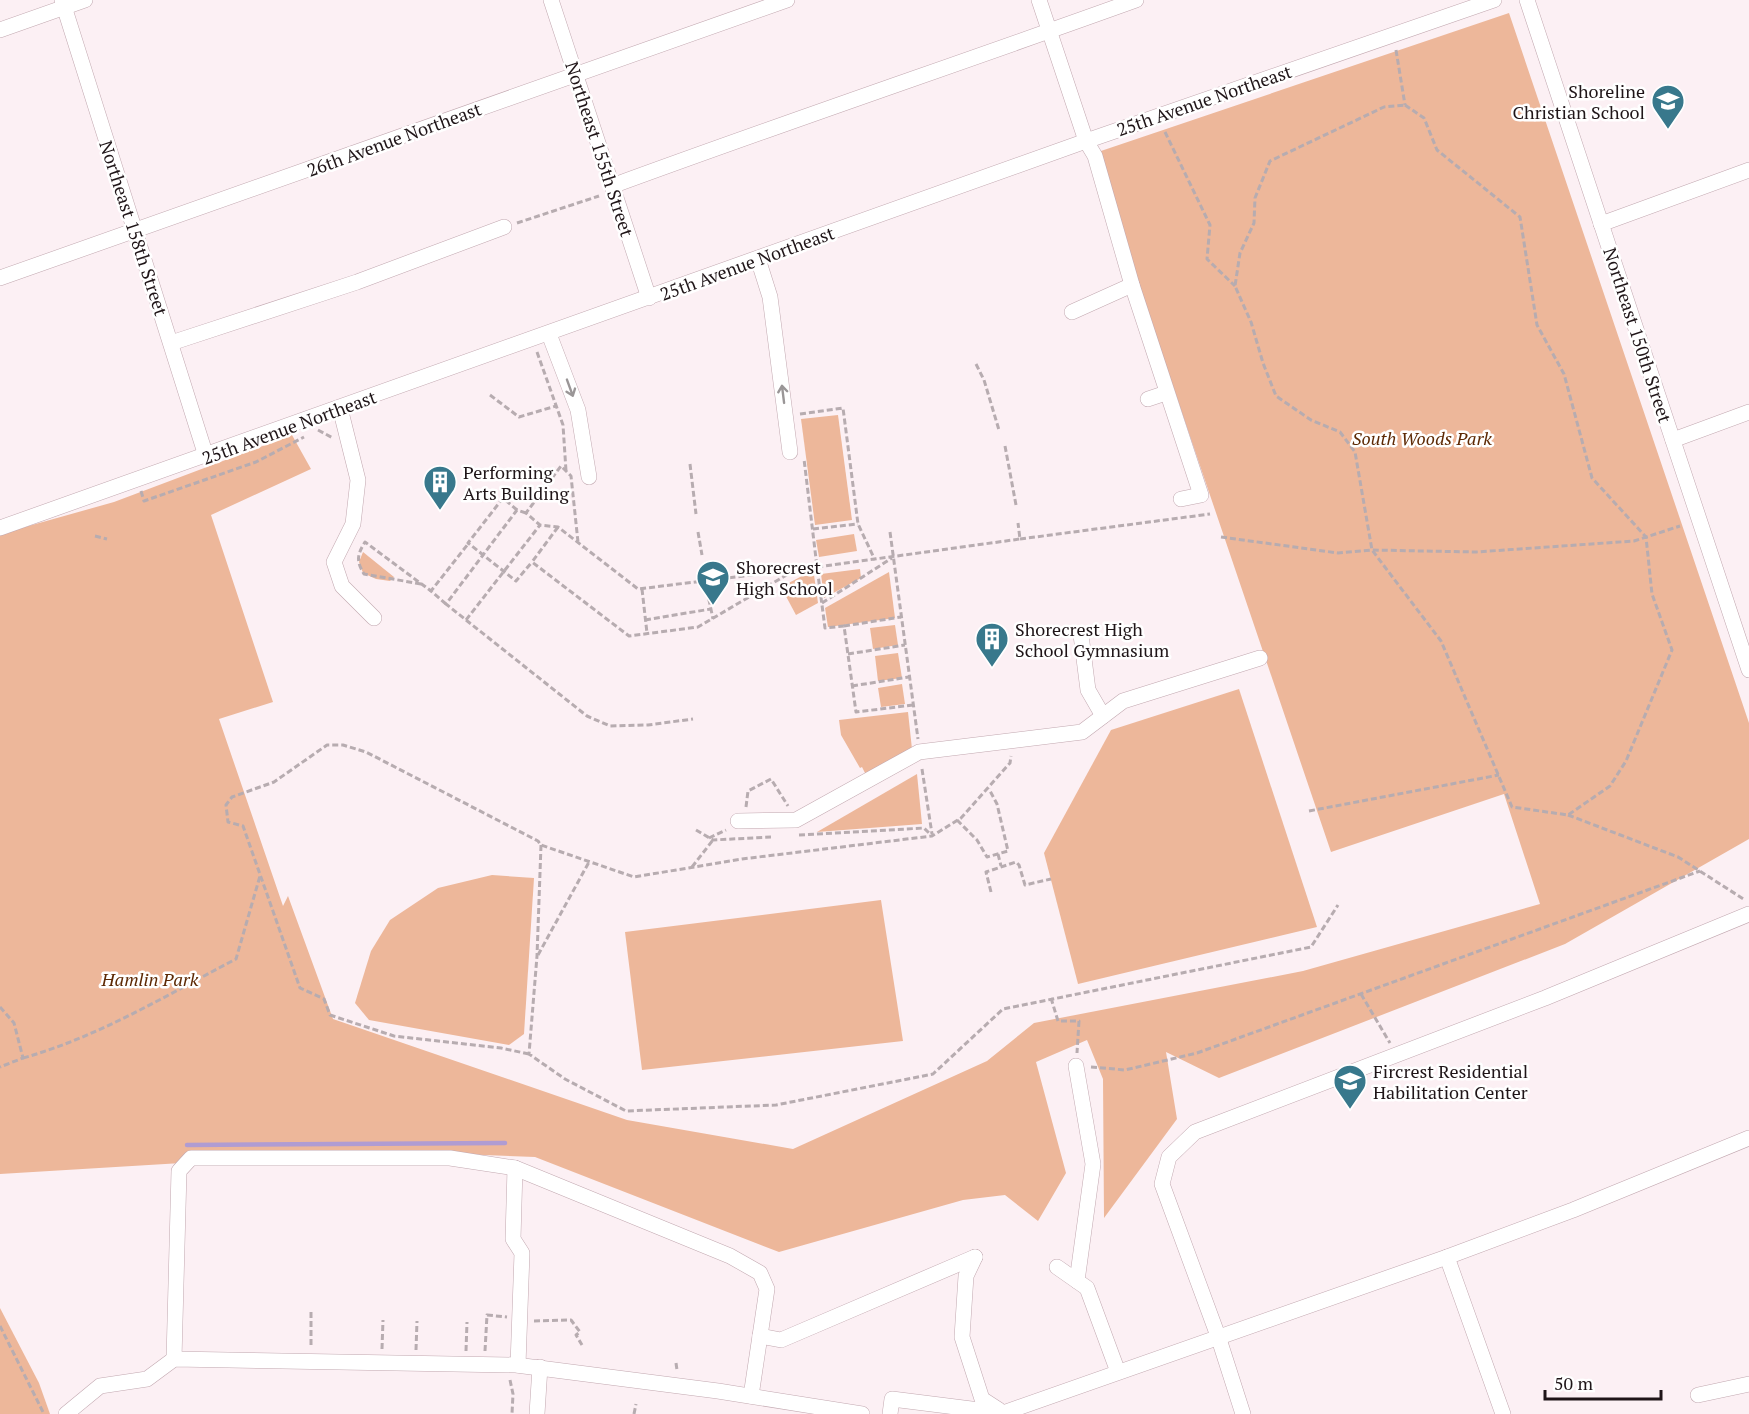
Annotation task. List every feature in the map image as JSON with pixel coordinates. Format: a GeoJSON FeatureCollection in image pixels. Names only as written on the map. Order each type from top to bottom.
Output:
{"type":"FeatureCollection","features":[{"type":"Feature","properties":{"kind":"street"},"geometry":{"type":"LineString","coordinates":[[0,30],[63,4],[85,0]]}},
{"type":"Feature","properties":{"kind":"street","name":"Northeast 155th Street"},"geometry":{"type":"LineString","coordinates":[[551,0],[649,298]]}},
{"type":"Feature","properties":{"kind":"street","name":"26th Avenue Northeast"},"geometry":{"type":"LineString","coordinates":[[0,278],[787,0]]}},
{"type":"Feature","properties":{"kind":"street"},"geometry":{"type":"LineString","coordinates":[[1039,0],[1086,141],[1095,156],[1132,285],[1201,495],[1181,499]]}},
{"type":"Feature","properties":{"kind":"street"},"geometry":{"type":"LineString","coordinates":[[613,188],[825,108],[1136,0]]}},
{"type":"Feature","properties":{"kind":"street","name":"25th Avenue Northeast"},"geometry":{"type":"LineString","coordinates":[[0,528],[1086,141],[1494,0]]}},
{"type":"Feature","properties":{"kind":"street","name":"Northeast 150th Street"},"geometry":{"type":"LineString","coordinates":[[1527,0],[1748,662]]}},
{"type":"Feature","properties":{"kind":"street","name":"Northeast 158th Street"},"geometry":{"type":"LineString","coordinates":[[63,4],[207,456]]}},
{"type":"Feature","properties":{"kind":"street"},"geometry":{"type":"LineString","coordinates":[[1601,224],[1749,170]]}},
{"type":"Feature","properties":{"kind":"street"},"geometry":{"type":"LineString","coordinates":[[171,344],[357,282],[504,227]]}},
{"type":"Feature","properties":{"kind":"street"},"geometry":{"type":"LineString","coordinates":[[758,259],[770,297],[796,450]]}},
{"type":"Feature","properties":{"kind":"street"},"geometry":{"type":"LineString","coordinates":[[1072,312],[1132,285]]}},
{"type":"Feature","properties":{"kind":"street"},"geometry":{"type":"LineString","coordinates":[[549,334],[578,410],[589,477]]}},
{"type":"Feature","properties":{"kind":"street"},"geometry":{"type":"LineString","coordinates":[[1148,399],[1166,393]]}},
{"type":"Feature","properties":{"kind":"street"},"geometry":{"type":"LineString","coordinates":[[340,408],[358,480],[353,524],[334,561],[342,586],[374,618]]}},
{"type":"Feature","properties":{"kind":"street"},"geometry":{"type":"LineString","coordinates":[[1673,440],[1749,412]]}},
{"type":"Feature","properties":{"kind":"street"},"geometry":{"type":"LineString","coordinates":[[1081,635],[1088,690],[1103,716]]}},
{"type":"Feature","properties":{"kind":"street"},"geometry":{"type":"LineString","coordinates":[[738,821],[796,820],[919,752],[1082,732],[1123,701],[1260,658]]}},
{"type":"Feature","properties":{"kind":"street"},"geometry":{"type":"LineString","coordinates":[[1243,1414],[1218,1336],[1162,1184],[1169,1157],[1195,1132],[1545,998],[1749,914]]}},
{"type":"Feature","properties":{"kind":"street"},"geometry":{"type":"LineString","coordinates":[[1076,1065],[1094,1164],[1077,1281]]}},
{"type":"Feature","properties":{"kind":"street"},"geometry":{"type":"LineString","coordinates":[[890,1414],[892,1399],[1003,1413],[1447,1257],[1573,1210],[1749,1138]]}},
{"type":"Feature","properties":{"kind":"street"},"geometry":{"type":"LineString","coordinates":[[174,1359],[179,1171],[191,1158],[450,1158],[515,1168],[730,1256],[759,1273],[767,1289],[752,1396]]}},
{"type":"Feature","properties":{"kind":"street"},"geometry":{"type":"LineString","coordinates":[[513,1370],[522,1253],[513,1239],[515,1168]]}},
{"type":"Feature","properties":{"kind":"street"},"geometry":{"type":"LineString","coordinates":[[760,1336],[781,1340],[975,1257],[966,1276],[962,1337],[982,1399],[1003,1413]]}},
{"type":"Feature","properties":{"kind":"street"},"geometry":{"type":"LineString","coordinates":[[1447,1257],[1503,1414]]}},
{"type":"Feature","properties":{"kind":"street"},"geometry":{"type":"LineString","coordinates":[[1057,1267],[1087,1288],[1118,1372]]}},
{"type":"Feature","properties":{"kind":"street"},"geometry":{"type":"LineString","coordinates":[[66,1414],[100,1386],[147,1379],[174,1359],[513,1370],[540,1367],[752,1396],[862,1414]]}},
{"type":"Feature","properties":{"kind":"street"},"geometry":{"type":"LineString","coordinates":[[537,1414],[540,1367]]}},
{"type":"Feature","properties":{"kind":"street"},"geometry":{"type":"LineString","coordinates":[[1698,1395],[1749,1384]]}},
{"type":"Feature","properties":{"kind":"path"},"geometry":{"type":"LineString","coordinates":[[1395,50],[1405,105]]}},
{"type":"Feature","properties":{"kind":"path"},"geometry":{"type":"LineString","coordinates":[[1235,286],[1240,253],[1254,223],[1255,198],[1270,161],[1384,107],[1405,105],[1424,118],[1437,150],[1520,217],[1537,325],[1564,374],[1592,478],[1646,537],[1652,594],[1672,650],[1626,761],[1610,786],[1569,814]]}},
{"type":"Feature","properties":{"kind":"path"},"geometry":{"type":"LineString","coordinates":[[1165,132],[1210,225],[1207,259],[1235,286],[1251,322],[1276,396],[1311,420],[1340,432],[1355,452],[1372,550],[1441,641],[1512,807],[1569,814],[1678,857],[1749,902]]}},
{"type":"Feature","properties":{"kind":"path"},"geometry":{"type":"LineString","coordinates":[[504,227],[613,188]]}},
{"type":"Feature","properties":{"kind":"path"},"geometry":{"type":"LineString","coordinates":[[537,352],[563,425],[566,471]]}},
{"type":"Feature","properties":{"kind":"path"},"geometry":{"type":"LineString","coordinates":[[976,364],[984,380],[999,430]]}},
{"type":"Feature","properties":{"kind":"path"},"geometry":{"type":"LineString","coordinates":[[490,395],[519,417],[556,406]]}},
{"type":"Feature","properties":{"kind":"path"},"geometry":{"type":"LineString","coordinates":[[797,414],[843,408],[858,524],[875,560]]}},
{"type":"Feature","properties":{"kind":"path"},"geometry":{"type":"LineString","coordinates":[[137,480],[144,501],[256,462],[318,430],[337,441]]}},
{"type":"Feature","properties":{"kind":"path"},"geometry":{"type":"LineString","coordinates":[[1005,446],[1016,505]]}},
{"type":"Feature","properties":{"kind":"path"},"geometry":{"type":"LineString","coordinates":[[796,450],[813,530],[825,628],[901,617]]}},
{"type":"Feature","properties":{"kind":"path"},"geometry":{"type":"LineString","coordinates":[[690,464],[696,514]]}},
{"type":"Feature","properties":{"kind":"path"},"geometry":{"type":"LineString","coordinates":[[526,513],[561,466],[571,476],[578,542]]}},
{"type":"Feature","properties":{"kind":"path"},"geometry":{"type":"LineString","coordinates":[[431,591],[503,498],[540,525],[558,527],[638,589],[875,560],[1210,514]]}},
{"type":"Feature","properties":{"kind":"path"},"geometry":{"type":"LineString","coordinates":[[446,604],[517,510]]}},
{"type":"Feature","properties":{"kind":"path"},"geometry":{"type":"LineString","coordinates":[[1018,523],[1020,539]]}},
{"type":"Feature","properties":{"kind":"path"},"geometry":{"type":"LineString","coordinates":[[813,530],[858,524]]}},
{"type":"Feature","properties":{"kind":"path"},"geometry":{"type":"LineString","coordinates":[[466,620],[540,525]]}},
{"type":"Feature","properties":{"kind":"path"},"geometry":{"type":"LineString","coordinates":[[1221,537],[1338,553],[1372,550],[1476,552],[1634,541],[1680,526]]}},
{"type":"Feature","properties":{"kind":"path"},"geometry":{"type":"LineString","coordinates":[[468,543],[516,581],[558,527]]}},
{"type":"Feature","properties":{"kind":"path"},"geometry":{"type":"LineString","coordinates":[[699,532],[702,555]]}},
{"type":"Feature","properties":{"kind":"path"},"geometry":{"type":"LineString","coordinates":[[890,532],[932,836]]}},
{"type":"Feature","properties":{"kind":"path"},"geometry":{"type":"LineString","coordinates":[[95,536],[107,539]]}},
{"type":"Feature","properties":{"kind":"path"},"geometry":{"type":"LineString","coordinates":[[421,584],[364,574],[358,565],[357,555],[364,542],[431,591],[587,717],[610,726],[693,719]]}},
{"type":"Feature","properties":{"kind":"path"},"geometry":{"type":"LineString","coordinates":[[821,603],[893,557]]}},
{"type":"Feature","properties":{"kind":"path"},"geometry":{"type":"LineString","coordinates":[[532,562],[629,636],[698,627],[796,569]]}},
{"type":"Feature","properties":{"kind":"path"},"geometry":{"type":"LineString","coordinates":[[705,581],[712,618]]}},
{"type":"Feature","properties":{"kind":"path"},"geometry":{"type":"LineString","coordinates":[[642,589],[647,633]]}},
{"type":"Feature","properties":{"kind":"path"},"geometry":{"type":"LineString","coordinates":[[645,620],[711,609]]}},
{"type":"Feature","properties":{"kind":"path"},"geometry":{"type":"LineString","coordinates":[[844,626],[856,712],[913,705]]}},
{"type":"Feature","properties":{"kind":"path"},"geometry":{"type":"LineString","coordinates":[[848,654],[905,645]]}},
{"type":"Feature","properties":{"kind":"path"},"geometry":{"type":"LineString","coordinates":[[852,686],[909,677]]}},
{"type":"Feature","properties":{"kind":"path"},"geometry":{"type":"LineString","coordinates":[[1013,741],[1010,763],[988,789],[957,820],[932,836],[742,859],[634,877],[541,845],[538,841],[366,752],[343,745],[327,745],[274,782],[232,797],[226,805],[228,822],[243,826],[300,988],[324,999],[330,1015],[394,1036],[501,1047],[529,1054],[565,1079],[626,1111],[776,1105],[933,1074],[1003,1009],[1311,947],[1338,905]]}},
{"type":"Feature","properties":{"kind":"path"},"geometry":{"type":"LineString","coordinates":[[912,774],[922,769]]}},
{"type":"Feature","properties":{"kind":"path"},"geometry":{"type":"LineString","coordinates":[[1308,812],[1499,775]]}},
{"type":"Feature","properties":{"kind":"path"},"geometry":{"type":"LineString","coordinates":[[957,820],[977,840],[987,857],[1008,851],[997,804],[988,789]]}},
{"type":"Feature","properties":{"kind":"path"},"geometry":{"type":"LineString","coordinates":[[805,835],[812,828]]}},
{"type":"Feature","properties":{"kind":"path"},"geometry":{"type":"LineString","coordinates":[[794,836],[924,828],[932,836]]}},
{"type":"Feature","properties":{"kind":"path"},"geometry":{"type":"LineString","coordinates":[[696,830],[713,840],[782,836]]}},
{"type":"Feature","properties":{"kind":"path"},"geometry":{"type":"LineString","coordinates":[[692,867],[713,840]]}},
{"type":"Feature","properties":{"kind":"path"},"geometry":{"type":"LineString","coordinates":[[529,1054],[537,956],[541,845]]}},
{"type":"Feature","properties":{"kind":"path"},"geometry":{"type":"LineString","coordinates":[[998,854],[1001,866]]}},
{"type":"Feature","properties":{"kind":"path"},"geometry":{"type":"LineString","coordinates":[[537,956],[589,862]]}},
{"type":"Feature","properties":{"kind":"path"},"geometry":{"type":"LineString","coordinates":[[991,892],[986,872],[1016,862],[1019,865],[1024,885],[1051,879]]}},
{"type":"Feature","properties":{"kind":"path"},"geometry":{"type":"LineString","coordinates":[[1051,998],[1058,1021],[1079,1021],[1076,1065],[1125,1070],[1197,1053],[1700,871]]}},
{"type":"Feature","properties":{"kind":"path"},"geometry":{"type":"LineString","coordinates":[[0,1067],[51,1050],[99,1029],[236,959],[260,876]]}},
{"type":"Feature","properties":{"kind":"path"},"geometry":{"type":"LineString","coordinates":[[1361,994],[1397,1054]]}},
{"type":"Feature","properties":{"kind":"path"},"geometry":{"type":"LineString","coordinates":[[0,1007],[14,1023],[23,1058]]}},
{"type":"Feature","properties":{"kind":"path"},"geometry":{"type":"LineString","coordinates":[[311,1312],[311,1349]]}},
{"type":"Feature","properties":{"kind":"path"},"geometry":{"type":"LineString","coordinates":[[485,1353],[487,1315],[516,1317]]}},
{"type":"Feature","properties":{"kind":"path"},"geometry":{"type":"LineString","coordinates":[[382,1320],[382,1351]]}},
{"type":"Feature","properties":{"kind":"path"},"geometry":{"type":"LineString","coordinates":[[532,1321],[571,1320],[580,1332],[576,1335],[582,1345]]}},
{"type":"Feature","properties":{"kind":"path"},"geometry":{"type":"LineString","coordinates":[[416,1351],[417,1321]]}},
{"type":"Feature","properties":{"kind":"path"},"geometry":{"type":"LineString","coordinates":[[466,1353],[467,1322]]}},
{"type":"Feature","properties":{"kind":"path"},"geometry":{"type":"LineString","coordinates":[[0,1326],[44,1414]]}},
{"type":"Feature","properties":{"kind":"path"},"geometry":{"type":"LineString","coordinates":[[512,1414],[513,1370]]}},
{"type":"Feature","properties":{"kind":"path"},"geometry":{"type":"LineString","coordinates":[[513,1394],[520,1394]]}},
{"type":"Feature","properties":{"kind":"path"},"geometry":{"type":"LineString","coordinates":[[634,1414],[636,1404]]}},
{"type":"Feature","properties":{"kind":"green space"},"geometry":{"type":"Polygon","coordinates":[[[1509,13],[1749,723],[1749,839],[1565,944],[1219,1078],[1166,1052],[1177,1119],[1104,1218],[1103,1079],[1087,1040],[1036,1062],[1066,1173],[1038,1221],[1005,1195],[963,1200],[779,1252],[535,1157],[379,1151],[0,1174],[0,534],[114,502],[292,435],[311,469],[211,515],[273,702],[219,719],[283,906],[288,896],[333,1019],[627,1120],[793,1149],[987,1061],[1034,1023],[1303,971],[1540,904],[1504,794],[1331,852],[1095,156],[1095,153],[1509,13]]]}},
{"type":"Feature","properties":{"kind":"green space"},"geometry":{"type":"Polygon","coordinates":[[[838,415],[852,520],[815,525],[801,419],[838,415]]]}},
{"type":"Feature","properties":{"kind":"green space"},"geometry":{"type":"Polygon","coordinates":[[[854,534],[857,551],[819,557],[816,540],[854,534]]]}},
{"type":"Feature","properties":{"kind":"green space"},"geometry":{"type":"Polygon","coordinates":[[[363,552],[394,577],[390,581],[376,579],[363,573],[359,562],[363,552]]]}},
{"type":"Feature","properties":{"kind":"green space"},"geometry":{"type":"Polygon","coordinates":[[[860,569],[861,578],[824,598],[821,574],[860,569]]]}},
{"type":"Feature","properties":{"kind":"green space"},"geometry":{"type":"Polygon","coordinates":[[[889,572],[895,618],[828,627],[825,608],[889,572]]]}},
{"type":"Feature","properties":{"kind":"green space"},"geometry":{"type":"Polygon","coordinates":[[[814,575],[818,603],[796,615],[781,587],[802,576],[814,575]]]}},
{"type":"Feature","properties":{"kind":"green space"},"geometry":{"type":"Polygon","coordinates":[[[895,625],[898,645],[873,649],[870,628],[895,625]]]}},
{"type":"Feature","properties":{"kind":"green space"},"geometry":{"type":"Polygon","coordinates":[[[898,653],[902,678],[878,681],[875,656],[898,653]]]}},
{"type":"Feature","properties":{"kind":"green space"},"geometry":{"type":"Polygon","coordinates":[[[902,684],[905,704],[881,707],[878,688],[902,684]]]}},
{"type":"Feature","properties":{"kind":"green space"},"geometry":{"type":"Polygon","coordinates":[[[1239,689],[1317,927],[1078,984],[1044,853],[1111,730],[1239,689]]]}},
{"type":"Feature","properties":{"kind":"green space"},"geometry":{"type":"Polygon","coordinates":[[[908,712],[912,749],[866,775],[841,735],[839,720],[908,712]]]}},
{"type":"Feature","properties":{"kind":"green space"},"geometry":{"type":"Polygon","coordinates":[[[917,774],[922,824],[817,832],[917,774]]]}},
{"type":"Feature","properties":{"kind":"green space"},"geometry":{"type":"Polygon","coordinates":[[[492,875],[534,878],[524,1034],[509,1045],[369,1020],[355,1003],[371,951],[390,920],[438,888],[492,875]]]}},
{"type":"Feature","properties":{"kind":"green space"},"geometry":{"type":"Polygon","coordinates":[[[881,900],[903,1041],[642,1070],[625,932],[881,900]]]}},
{"type":"Feature","properties":{"kind":"green space"},"geometry":{"type":"Polygon","coordinates":[[[0,1308],[39,1383],[50,1414],[0,1414],[0,1308]]]}},
{"type":"Feature","properties":{"kind":"waterway"},"geometry":{"type":"LineString","coordinates":[[187,1145],[505,1143]]}},
{"type":"Feature","properties":{"kind":"place","name":"Shoreline Christian School"},"geometry":{"type":"Point","coordinates":[1668,130]}},
{"type":"Feature","properties":{"kind":"place","name":"Performing Arts Building"},"geometry":{"type":"Point","coordinates":[440,511]}},
{"type":"Feature","properties":{"kind":"place","name":"Shorecrest High School"},"geometry":{"type":"Point","coordinates":[713,606]}},
{"type":"Feature","properties":{"kind":"place","name":"Shorecrest High School Gymnasium"},"geometry":{"type":"Point","coordinates":[992,668]}},
{"type":"Feature","properties":{"kind":"place","name":"Fircrest Residential Habilitation Center"},"geometry":{"type":"Point","coordinates":[1350,1110]}},
{"type":"Feature","properties":{"kind":"park label","name":"South Woods Park"},"geometry":{"type":"Point","coordinates":[1422,438]}},
{"type":"Feature","properties":{"kind":"park label","name":"Hamlin Park"},"geometry":{"type":"Point","coordinates":[150,979]}}]}
